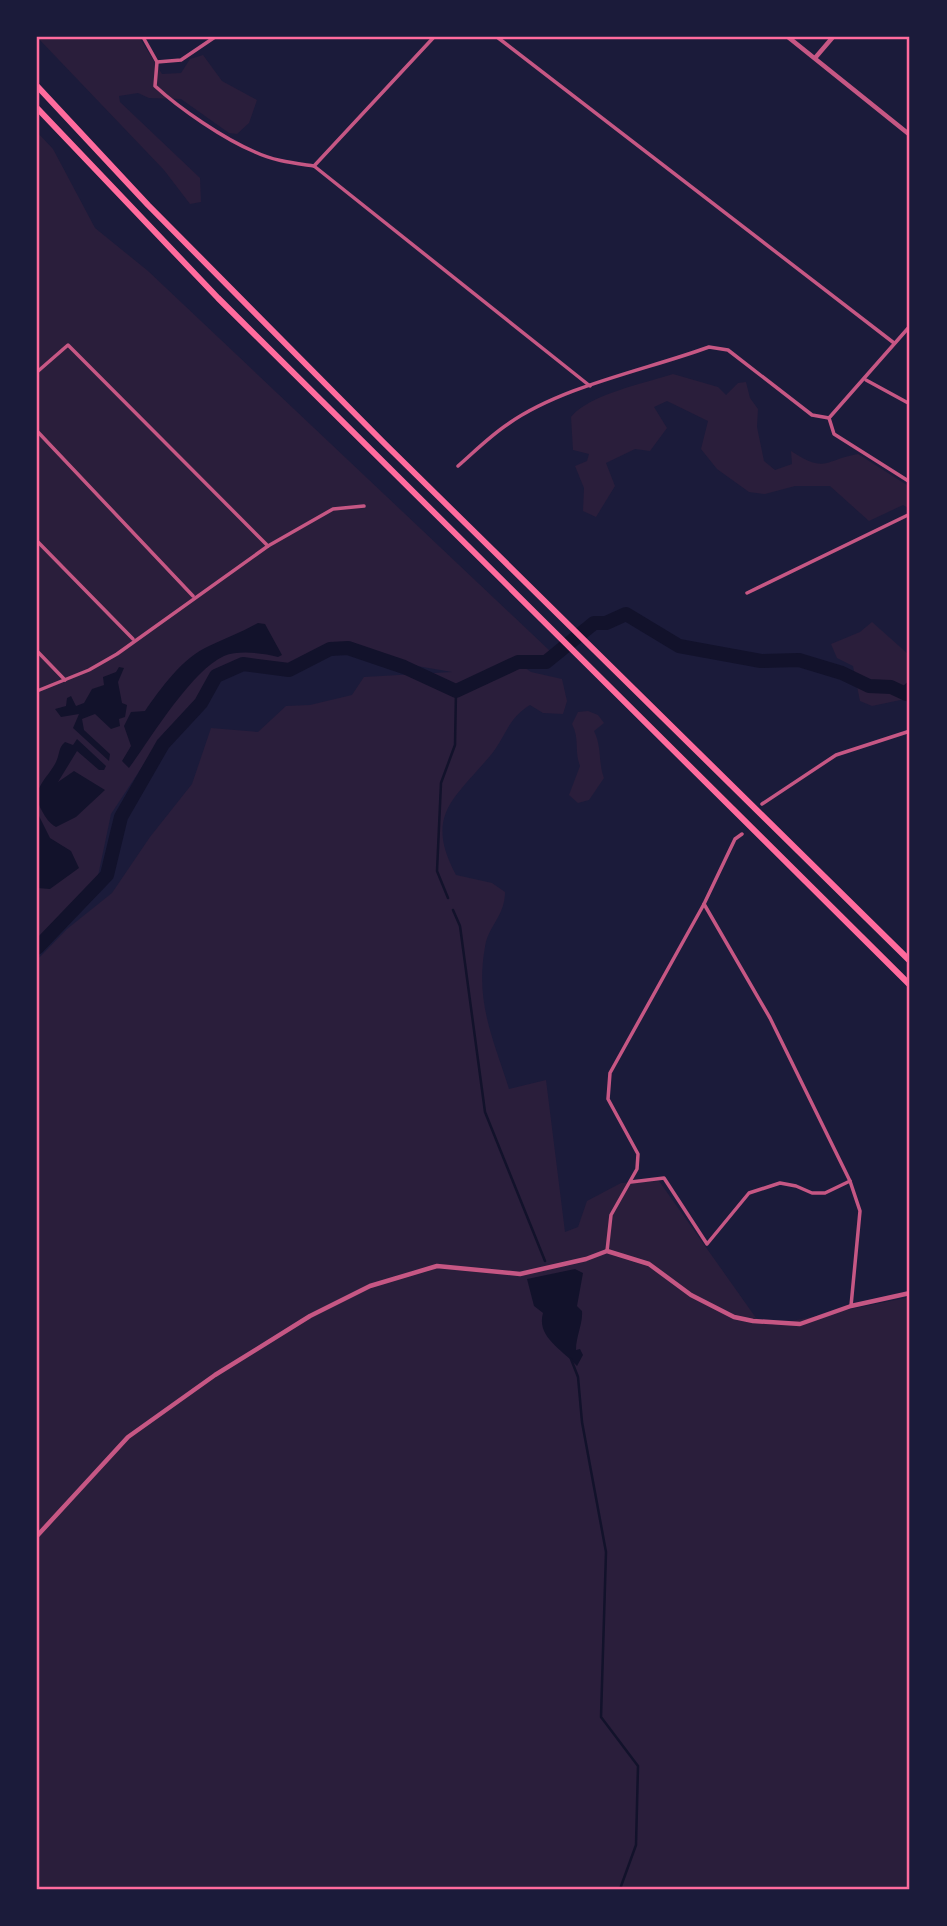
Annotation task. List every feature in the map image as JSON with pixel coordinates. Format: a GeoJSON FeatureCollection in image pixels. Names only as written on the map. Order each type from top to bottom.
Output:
{"type":"FeatureCollection","features":[{"type":"Feature","properties":{"kind":"highway"},"geometry":{"type":"LineString","coordinates":[[37,86],[166,223],[553,611],[910,961]]}},
{"type":"Feature","properties":{"kind":"highway"},"geometry":{"type":"LineString","coordinates":[[37,108],[191,271],[910,985]]}},
{"type":"Feature","properties":{"kind":"street"},"geometry":{"type":"LineString","coordinates":[[143,37],[157,62],[155,86],[175,104],[254,152],[280,161],[314,166],[590,386]]}},
{"type":"Feature","properties":{"kind":"street"},"geometry":{"type":"LineString","coordinates":[[157,62],[181,60],[215,37]]}},
{"type":"Feature","properties":{"kind":"street"},"geometry":{"type":"LineString","coordinates":[[314,166],[434,37]]}},
{"type":"Feature","properties":{"kind":"street"},"geometry":{"type":"LineString","coordinates":[[497,37],[895,344]]}},
{"type":"Feature","properties":{"kind":"street"},"geometry":{"type":"LineString","coordinates":[[788,37],[910,135]]}},
{"type":"Feature","properties":{"kind":"street"},"geometry":{"type":"LineString","coordinates":[[815,58],[833,37]]}},
{"type":"Feature","properties":{"kind":"street"},"geometry":{"type":"LineString","coordinates":[[830,418],[853,387],[866,380],[910,326]]}},
{"type":"Feature","properties":{"kind":"street"},"geometry":{"type":"LineString","coordinates":[[37,372],[68,345],[268,546]]}},
{"type":"Feature","properties":{"kind":"street"},"geometry":{"type":"LineString","coordinates":[[458,466],[508,423],[590,386],[719,346],[728,349],[812,415],[830,418]]}},
{"type":"Feature","properties":{"kind":"street"},"geometry":{"type":"LineString","coordinates":[[866,380],[910,404]]}},
{"type":"Feature","properties":{"kind":"street"},"geometry":{"type":"LineString","coordinates":[[830,418],[834,434],[910,482]]}},
{"type":"Feature","properties":{"kind":"street"},"geometry":{"type":"LineString","coordinates":[[37,430],[193,596]]}},
{"type":"Feature","properties":{"kind":"street"},"geometry":{"type":"LineString","coordinates":[[37,691],[117,654],[133,639],[193,596],[236,571],[268,546],[333,509],[364,506]]}},
{"type":"Feature","properties":{"kind":"street"},"geometry":{"type":"LineString","coordinates":[[747,593],[910,514]]}},
{"type":"Feature","properties":{"kind":"street"},"geometry":{"type":"LineString","coordinates":[[37,541],[133,639]]}},
{"type":"Feature","properties":{"kind":"street"},"geometry":{"type":"LineString","coordinates":[[37,651],[65,680]]}},
{"type":"Feature","properties":{"kind":"street"},"geometry":{"type":"LineString","coordinates":[[762,804],[836,755],[910,731]]}},
{"type":"Feature","properties":{"kind":"street"},"geometry":{"type":"LineString","coordinates":[[607,1251],[611,1215],[637,1169],[638,1154],[608,1099],[610,1073],[705,904],[735,839],[742,834]]}},
{"type":"Feature","properties":{"kind":"street"},"geometry":{"type":"LineString","coordinates":[[705,904],[770,1018],[850,1181],[860,1211],[851,1306]]}},
{"type":"Feature","properties":{"kind":"street"},"geometry":{"type":"LineString","coordinates":[[631,1182],[664,1178],[707,1244],[749,1193],[780,1183],[812,1193],[825,1193],[850,1181]]}},
{"type":"Feature","properties":{"kind":"street"},"geometry":{"type":"LineString","coordinates":[[37,1536],[128,1437],[215,1375],[310,1316],[370,1286],[436,1266],[520,1274],[586,1259],[607,1251],[649,1264],[691,1295],[734,1317],[800,1324],[851,1306],[910,1293]]}},
{"type":"Feature","properties":{"kind":"shaded area"},"geometry":{"type":"Polygon","coordinates":[[[37,37],[139,37],[162,74],[181,73],[190,59],[203,55],[222,81],[257,100],[249,123],[237,134],[229,133],[181,99],[149,98],[138,93],[119,96],[120,102],[200,178],[201,202],[190,204],[164,170],[37,37]]]}},
{"type":"Feature","properties":{"kind":"shaded area"},"geometry":{"type":"Polygon","coordinates":[[[37,132],[53,149],[95,228],[148,271],[550,651],[546,662],[521,665],[531,672],[562,679],[567,701],[563,714],[543,713],[530,705],[516,716],[490,756],[455,797],[443,822],[443,837],[456,875],[492,883],[505,892],[502,908],[485,947],[482,985],[487,1020],[509,1089],[546,1080],[565,1232],[578,1227],[587,1201],[621,1183],[659,1181],[756,1318],[772,1325],[910,1297],[910,1889],[37,1889],[37,960],[67,929],[112,893],[150,837],[192,784],[211,728],[258,732],[286,706],[310,705],[352,695],[364,677],[452,672],[417,666],[356,646],[331,645],[289,664],[241,659],[213,670],[191,708],[165,732],[111,814],[98,876],[37,941],[37,132]]]}},
{"type":"Feature","properties":{"kind":"shaded area"},"geometry":{"type":"Polygon","coordinates":[[[673,374],[718,387],[726,395],[738,383],[746,382],[750,398],[758,409],[757,427],[764,461],[775,470],[792,464],[791,451],[819,464],[858,454],[910,487],[910,509],[903,505],[869,521],[830,486],[795,486],[765,494],[749,492],[717,469],[701,449],[708,421],[667,401],[654,407],[667,428],[650,451],[635,449],[606,463],[615,486],[596,517],[583,511],[584,488],[575,466],[587,461],[589,454],[573,450],[571,417],[579,409],[603,396],[673,374]]]}},
{"type":"Feature","properties":{"kind":"shaded area"},"geometry":{"type":"Polygon","coordinates":[[[872,622],[910,653],[910,698],[872,706],[860,701],[853,666],[837,658],[831,644],[860,632],[872,622]]]}},
{"type":"Feature","properties":{"kind":"shaded area"},"geometry":{"type":"Polygon","coordinates":[[[258,623],[265,624],[282,655],[278,657],[237,653],[224,656],[211,664],[172,706],[129,768],[122,761],[131,746],[124,726],[131,712],[145,711],[173,674],[199,651],[258,623]]]}},
{"type":"Feature","properties":{"kind":"shaded area"},"geometry":{"type":"Polygon","coordinates":[[[119,667],[124,668],[118,682],[122,703],[127,705],[125,717],[119,719],[120,726],[111,729],[95,714],[82,719],[84,730],[110,754],[109,761],[73,728],[79,714],[61,717],[55,709],[66,706],[67,698],[71,696],[76,706],[84,703],[92,689],[104,685],[103,677],[116,672],[119,667]]]}},
{"type":"Feature","properties":{"kind":"shaded area"},"geometry":{"type":"Polygon","coordinates":[[[588,711],[598,715],[604,723],[594,731],[604,778],[589,800],[578,803],[569,795],[580,766],[572,724],[578,712],[588,711]]]}},
{"type":"Feature","properties":{"kind":"shaded area"},"geometry":{"type":"Polygon","coordinates":[[[77,739],[106,766],[104,770],[99,770],[77,751],[58,782],[74,771],[105,790],[76,817],[56,827],[48,820],[38,803],[38,791],[56,762],[63,744],[65,742],[73,745],[77,739]]]}},
{"type":"Feature","properties":{"kind":"shaded area"},"geometry":{"type":"Polygon","coordinates":[[[37,812],[50,838],[71,851],[79,868],[50,889],[37,888],[37,812]]]}},
{"type":"Feature","properties":{"kind":"shaded area"},"geometry":{"type":"Polygon","coordinates":[[[575,1269],[583,1273],[577,1306],[582,1311],[582,1316],[576,1350],[580,1349],[583,1355],[577,1366],[547,1336],[543,1329],[543,1313],[534,1306],[527,1279],[575,1269]]]}},
{"type":"Feature","properties":{"kind":"waterway"},"geometry":{"type":"LineString","coordinates":[[37,948],[107,875],[121,817],[163,744],[201,703],[216,676],[243,664],[289,670],[330,649],[348,648],[404,667],[456,691],[518,662],[546,662],[594,623],[606,623],[626,614],[679,646],[761,661],[799,660],[842,673],[869,686],[891,687],[906,694],[910,689]]}},
{"type":"Feature","properties":{"kind":"waterway"},"geometry":{"type":"LineString","coordinates":[[448,898],[437,871],[441,783],[455,745],[456,691]]}},
{"type":"Feature","properties":{"kind":"waterway"},"geometry":{"type":"LineString","coordinates":[[453,910],[460,926],[485,1112],[545,1261]]}},
{"type":"Feature","properties":{"kind":"waterway"},"geometry":{"type":"LineString","coordinates":[[571,1359],[578,1377],[582,1422],[606,1552],[601,1717],[638,1766],[636,1845],[620,1889]]}}]}
